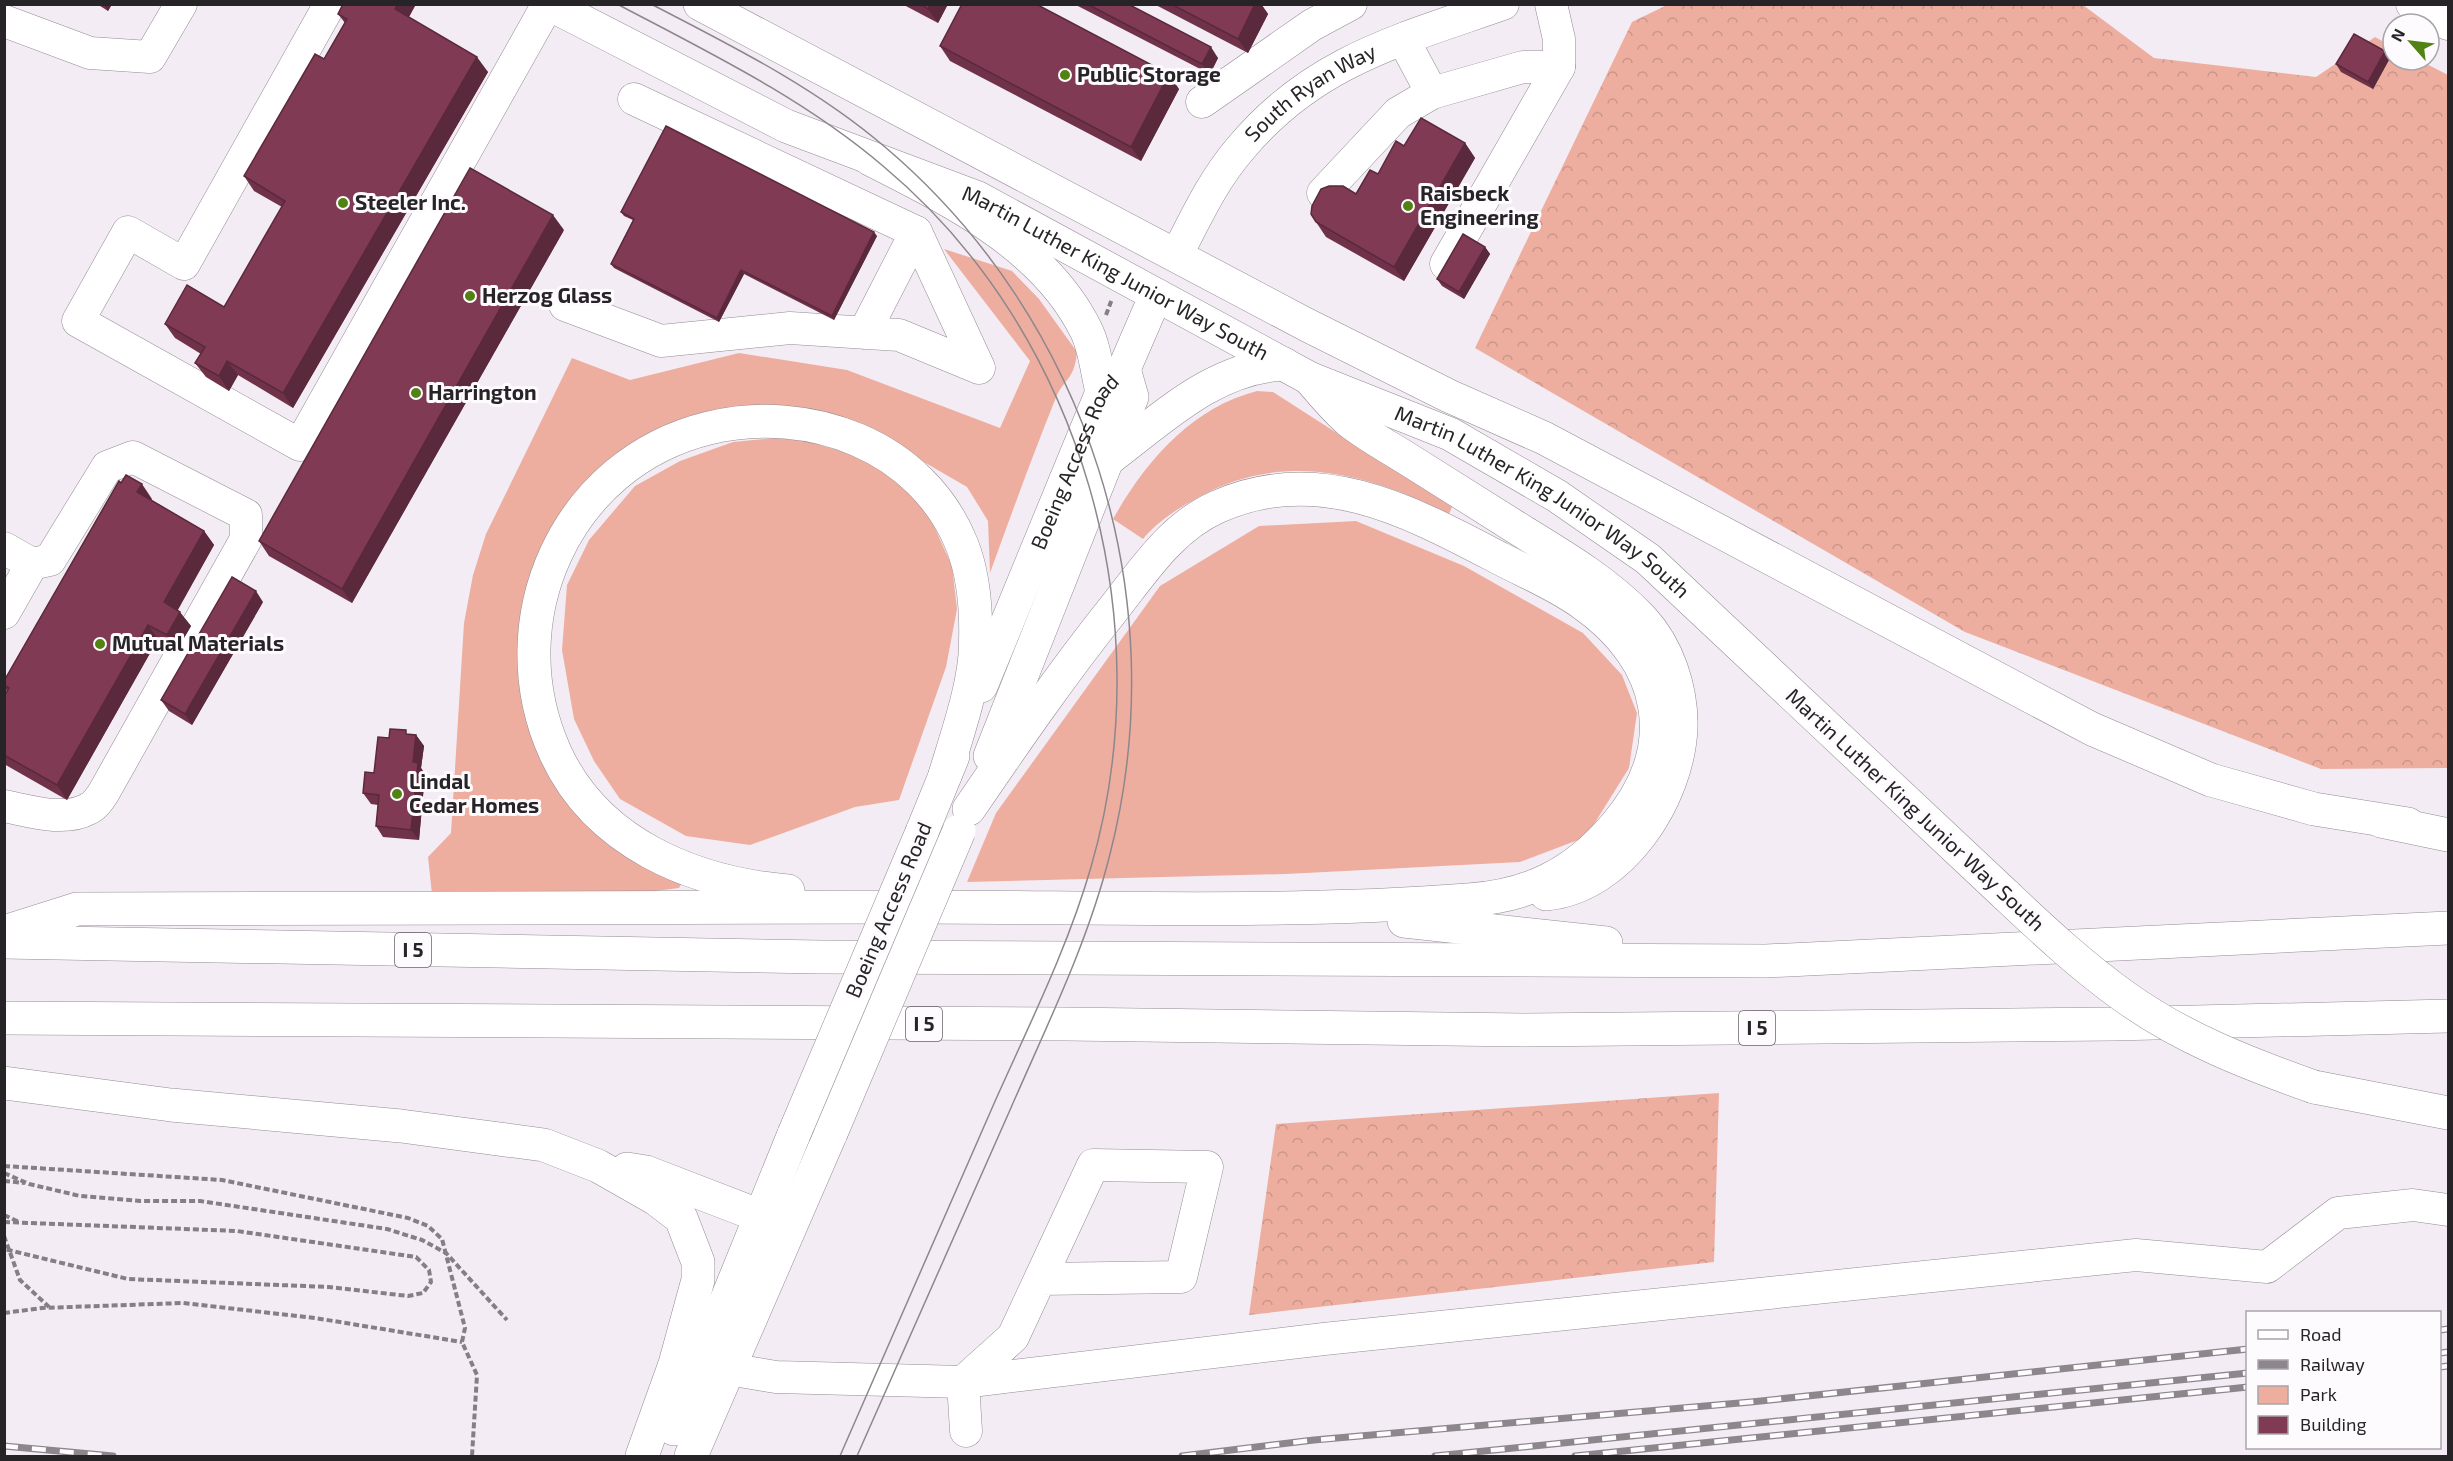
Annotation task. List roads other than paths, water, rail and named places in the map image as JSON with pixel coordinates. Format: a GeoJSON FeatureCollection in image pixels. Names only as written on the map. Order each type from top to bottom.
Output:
{"type":"FeatureCollection","features":[{"type":"Feature","properties":{"kind":"main road","name":"Martin Luther King Junior Way South"},"geometry":{"type":"LineString","coordinates":[[548,4],[786,126],[978,198],[1296,371],[1450,434],[1557,496],[1648,560],[2072,956],[2127,999],[2187,1035],[2246,1063],[2314,1088],[2448,1113]]}},
{"type":"Feature","properties":{"kind":"main road","name":"Martin Luther King Junior Way South"},"geometry":{"type":"LineString","coordinates":[[700,4],[1177,254],[1307,325],[1449,396],[1544,438],[2092,729],[2211,780],[2314,809],[2448,829]]}},
{"type":"Feature","properties":{"kind":"main road"},"geometry":{"type":"LineString","coordinates":[[870,159],[965,208],[1015,246],[1052,281],[1074,307],[1113,381]]}},
{"type":"Feature","properties":{"kind":"main road","name":"Boeing Access Road"},"geometry":{"type":"LineString","coordinates":[[670,1445],[760,1216],[945,775],[1113,381],[1177,254]]}},
{"type":"Feature","properties":{"kind":"main road"},"geometry":{"type":"LineString","coordinates":[[4,932],[77,909],[998,907],[1271,909],[1504,897],[1561,892],[1601,876],[1628,849],[1648,822],[1664,794],[1676,760],[1681,727],[1670,662],[1656,637],[1641,619],[1605,586],[1568,559],[1351,423],[1296,371],[1251,368],[1198,391],[1107,460]]}},
{"type":"Feature","properties":{"kind":"main road","name":"Boeing Access Road"},"geometry":{"type":"LineString","coordinates":[[670,1445],[728,1369],[964,820],[1132,398],[1113,381]]}},
{"type":"Feature","properties":{"kind":"main road"},"geometry":{"type":"LineString","coordinates":[[945,775],[974,658],[973,595],[969,567],[961,543],[930,491],[915,474],[888,456],[838,432],[808,424],[767,422],[706,429],[653,451],[630,465],[604,487],[582,512],[560,544],[539,600],[532,663],[536,701],[547,735],[563,771],[580,794],[607,823],[639,848],[670,864],[752,886],[998,907]]}},
{"type":"Feature","properties":{"kind":"main road"},"geometry":{"type":"LineString","coordinates":[[964,820],[1067,667],[1156,554],[1176,534],[1216,507],[1245,497],[1288,489],[1333,490],[1362,496],[1398,509],[1462,538],[1567,593],[1586,605],[1623,638],[1650,682],[1658,711],[1656,749],[1645,781],[1632,805],[1588,855],[1544,883],[1504,897]]}},
{"type":"Feature","properties":{"kind":"main road"},"geometry":{"type":"LineString","coordinates":[[2381,820],[2448,835]]}},
{"type":"Feature","properties":{"kind":"main road"},"geometry":{"type":"LineString","coordinates":[[2001,950],[2448,907]]}},
{"type":"Feature","properties":{"kind":"main road"},"geometry":{"type":"LineString","coordinates":[[1271,909],[1454,925],[1766,961]]}},
{"type":"Feature","properties":{"kind":"main road","name":"I 5"},"geometry":{"type":"LineString","coordinates":[[4,942],[879,958],[1766,961],[2448,928]]}},
{"type":"Feature","properties":{"kind":"main road","name":"I 5"},"geometry":{"type":"LineString","coordinates":[[4,1018],[1066,1024],[1524,1030],[2114,1024],[2448,1016]]}},
{"type":"Feature","properties":{"kind":"main road"},"geometry":{"type":"LineString","coordinates":[[4,1083],[171,1105],[504,1138],[544,1144],[598,1166],[656,1199],[681,1218],[698,1262],[698,1280],[675,1364],[670,1445]]}},
{"type":"Feature","properties":{"kind":"main road"},"geometry":{"type":"LineString","coordinates":[[598,1166],[646,1172],[760,1216],[801,1198]]}},
{"type":"Feature","properties":{"kind":"street"},"geometry":{"type":"LineString","coordinates":[[4,21],[90,53],[150,57],[181,4]]}},
{"type":"Feature","properties":{"kind":"street"},"geometry":{"type":"LineString","coordinates":[[330,4],[184,264],[128,232],[78,321],[300,446],[548,4]]}},
{"type":"Feature","properties":{"kind":"street"},"geometry":{"type":"LineString","coordinates":[[1202,102],[1312,25],[1351,4]]}},
{"type":"Feature","properties":{"kind":"street","name":"South Ryan Way"},"geometry":{"type":"LineString","coordinates":[[1177,254],[1214,185],[1240,148],[1266,122],[1326,74],[1361,54],[1503,4]]}},
{"type":"Feature","properties":{"kind":"street"},"geometry":{"type":"LineString","coordinates":[[1446,264],[1559,67],[1559,39],[1551,4]]}},
{"type":"Feature","properties":{"kind":"street"},"geometry":{"type":"LineString","coordinates":[[2412,4],[2448,24]]}},
{"type":"Feature","properties":{"kind":"street"},"geometry":{"type":"LineString","coordinates":[[1403,39],[1432,93]]}},
{"type":"Feature","properties":{"kind":"street"},"geometry":{"type":"LineString","coordinates":[[1323,193],[1398,113],[1432,93],[1523,67],[1559,67]]}},
{"type":"Feature","properties":{"kind":"street"},"geometry":{"type":"LineString","coordinates":[[565,305],[661,340],[790,328],[899,335],[979,368],[916,232],[634,99]]}},
{"type":"Feature","properties":{"kind":"street"},"geometry":{"type":"LineString","coordinates":[[864,333],[916,232]]}},
{"type":"Feature","properties":{"kind":"street"},"geometry":{"type":"LineString","coordinates":[[4,548],[32,564],[50,560],[107,466],[133,458],[246,515],[246,539],[104,792],[95,804],[87,810],[58,815],[4,806]]}},
{"type":"Feature","properties":{"kind":"street"},"geometry":{"type":"LineString","coordinates":[[4,613],[32,564]]}},
{"type":"Feature","properties":{"kind":"street"},"geometry":{"type":"LineString","coordinates":[[963,1382],[1013,1337],[1093,1165],[1207,1167],[1180,1277],[1040,1279]]}},
{"type":"Feature","properties":{"kind":"street"},"geometry":{"type":"LineString","coordinates":[[728,1369],[776,1377],[963,1382],[1324,1339],[2136,1255],[2267,1267],[2338,1213],[2413,1204],[2448,1210]]}},
{"type":"Feature","properties":{"kind":"street"},"geometry":{"type":"LineString","coordinates":[[963,1382],[966,1431]]}},
{"type":"Feature","properties":{"kind":"tram line"},"geometry":{"type":"LineString","coordinates":[[617,4],[755,78],[821,119],[883,166],[952,234],[1010,311],[1056,396],[1089,486],[1110,580],[1117,676],[1111,773],[1091,867],[1082,897],[1048,984],[840,1456]]}},
{"type":"Feature","properties":{"kind":"tram line"},"geometry":{"type":"LineString","coordinates":[[651,4],[772,69],[830,105],[885,147],[956,216],[1015,294],[1063,379],[1098,469],[1121,563],[1131,659],[1128,757],[1110,854],[1101,887],[1052,1016],[857,1456]]}},
{"type":"Feature","properties":{"kind":"railway"},"geometry":{"type":"LineString","coordinates":[[2441,1330],[2448,1329]]}},
{"type":"Feature","properties":{"kind":"railway"},"geometry":{"type":"LineString","coordinates":[[1182,1456],[1314,1440],[1751,1402],[2246,1349]]}},
{"type":"Feature","properties":{"kind":"railway"},"geometry":{"type":"LineString","coordinates":[[2441,1353],[2448,1352]]}},
{"type":"Feature","properties":{"kind":"railway"},"geometry":{"type":"LineString","coordinates":[[2441,1367],[2448,1366]]}},
{"type":"Feature","properties":{"kind":"railway"},"geometry":{"type":"LineString","coordinates":[[1435,1456],[2246,1373]]}},
{"type":"Feature","properties":{"kind":"railway"},"geometry":{"type":"LineString","coordinates":[[1575,1456],[2246,1387]]}},
{"type":"Feature","properties":{"kind":"railway"},"geometry":{"type":"LineString","coordinates":[[4,1446],[113,1456]]}},
{"type":"Feature","properties":{"kind":"place","name":"Public Storage"},"geometry":{"type":"Point","coordinates":[1065,75]}},
{"type":"Feature","properties":{"kind":"place","name":"Steeler Inc."},"geometry":{"type":"Point","coordinates":[343,203]}},
{"type":"Feature","properties":{"kind":"place","name":"Raisbeck Engineering"},"geometry":{"type":"Point","coordinates":[1408,206]}},
{"type":"Feature","properties":{"kind":"place","name":"Herzog Glass"},"geometry":{"type":"Point","coordinates":[470,296]}},
{"type":"Feature","properties":{"kind":"place","name":"Harrington"},"geometry":{"type":"Point","coordinates":[416,393]}},
{"type":"Feature","properties":{"kind":"place","name":"Mutual Materials"},"geometry":{"type":"Point","coordinates":[100,644]}},
{"type":"Feature","properties":{"kind":"place","name":"Lindal Cedar Homes"},"geometry":{"type":"Point","coordinates":[397,794]}}]}
